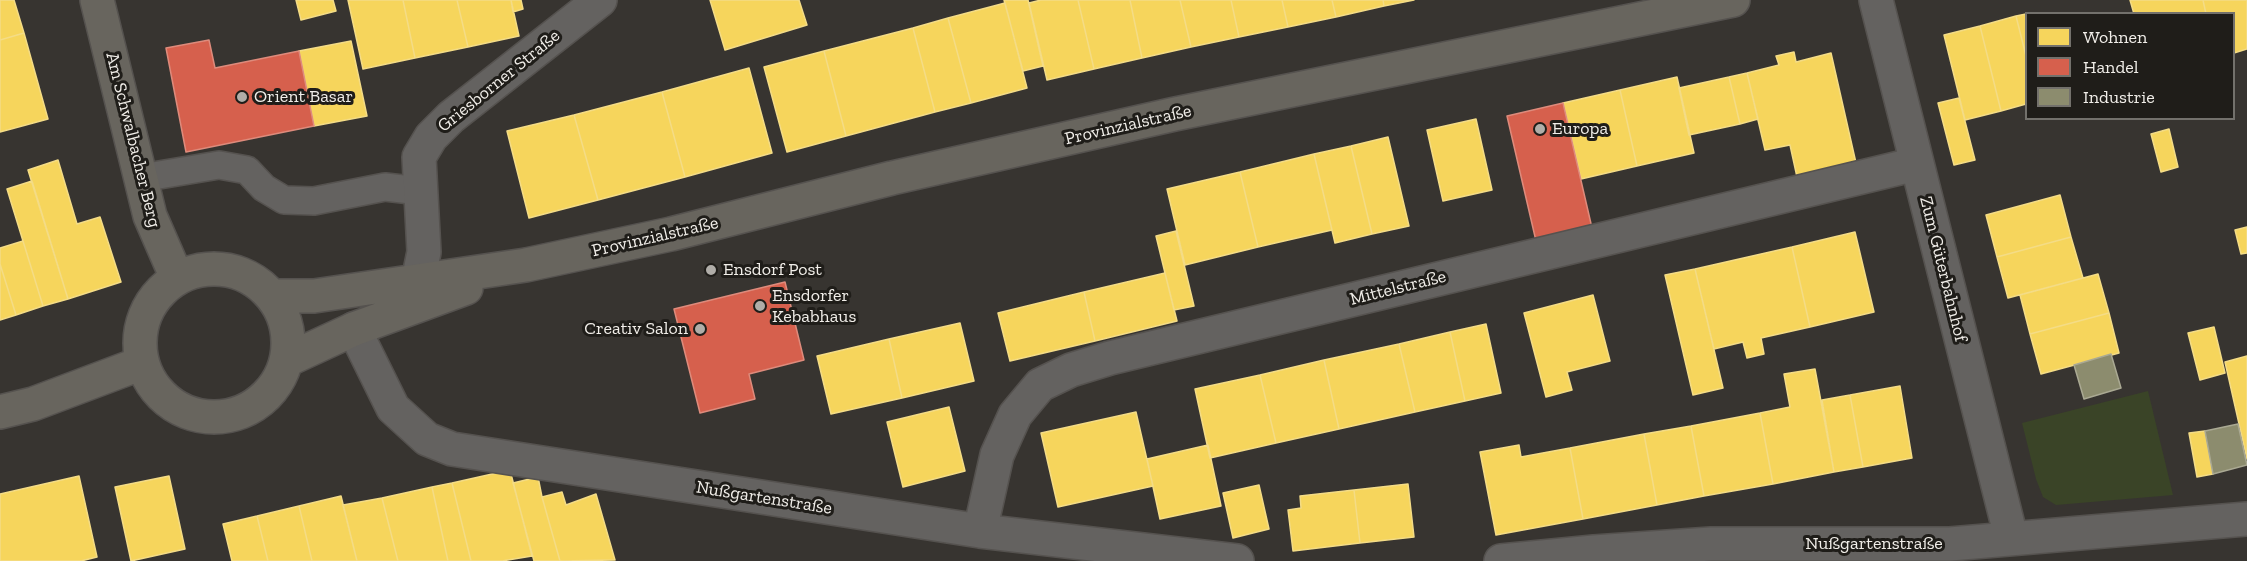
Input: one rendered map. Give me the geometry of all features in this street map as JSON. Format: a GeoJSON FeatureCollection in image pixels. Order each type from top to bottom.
{"type":"FeatureCollection","features":[{"type":"Feature","properties":{"kind":"main road","name":"Am Schwalbacher Berg"},"geometry":{"type":"LineString","coordinates":[[98,0],[150,216],[177,278]]}},
{"type":"Feature","properties":{"kind":"main road","name":"Provinzialstraße"},"geometry":{"type":"LineString","coordinates":[[272,296],[314,296],[526,265],[672,234],[892,178],[1175,114],[1733,0]]}},
{"type":"Feature","properties":{"kind":"main road","name":"Provinzialstraße"},"geometry":{"type":"LineString","coordinates":[[287,360],[354,329],[526,265]]}},
{"type":"Feature","properties":{"kind":"main road"},"geometry":{"type":"LineString","coordinates":[[218,268],[238,272],[257,281],[272,296],[284,315],[289,338],[287,360],[277,383],[261,401],[240,413],[215,418],[192,414],[169,403],[153,385],[142,363],[139,338],[145,315],[158,294],[177,278],[196,270],[218,268]]}},
{"type":"Feature","properties":{"kind":"main road"},"geometry":{"type":"LineString","coordinates":[[0,412],[33,404],[142,363]]}},
{"type":"Feature","properties":{"kind":"street","name":"Griesborner Straße"},"geometry":{"type":"LineString","coordinates":[[418,281],[424,252],[419,157],[430,137],[451,117],[600,0]]}},
{"type":"Feature","properties":{"kind":"street","name":"Zum Güterbahnhof"},"geometry":{"type":"LineString","coordinates":[[1876,0],[2011,537]]}},
{"type":"Feature","properties":{"kind":"street","name":"Mittelstraße"},"geometry":{"type":"LineString","coordinates":[[980,531],[997,455],[1016,415],[1040,385],[1071,370],[1121,355],[1916,164]]}},
{"type":"Feature","properties":{"kind":"street","name":"Nußgartenstraße"},"geometry":{"type":"LineString","coordinates":[[354,329],[393,408],[427,439],[452,449],[980,531],[1237,561]]}},
{"type":"Feature","properties":{"kind":"street","name":"Nußgartenstraße"},"geometry":{"type":"LineString","coordinates":[[1501,561],[1711,544],[1950,544],[2011,537],[2247,519]]}},
{"type":"Feature","properties":{"kind":"lane"},"geometry":{"type":"LineString","coordinates":[[141,178],[219,165],[247,170],[264,188],[284,200],[314,201],[420,182]]}},
{"type":"Feature","properties":{"kind":"green space"},"geometry":{"type":"Polygon","coordinates":[[[2148,391],[2173,495],[2056,505],[2043,497],[2036,479],[2022,423],[2148,391]]]}},
{"type":"Feature","properties":{"kind":"building: Wohnen"},"geometry":{"type":"Polygon","coordinates":[[[0,0],[14,0],[24,33],[0,40],[0,0]]]}},
{"type":"Feature","properties":{"kind":"building: Wohnen"},"geometry":{"type":"Polygon","coordinates":[[[296,0],[333,0],[336,11],[301,20],[296,0]]]}},
{"type":"Feature","properties":{"kind":"building: Wohnen"},"geometry":{"type":"Polygon","coordinates":[[[348,0],[403,0],[415,58],[363,69],[348,0]]]}},
{"type":"Feature","properties":{"kind":"building: Wohnen"},"geometry":{"type":"Polygon","coordinates":[[[403,0],[457,0],[468,47],[415,58],[403,0]]]}},
{"type":"Feature","properties":{"kind":"building: Wohnen"},"geometry":{"type":"Polygon","coordinates":[[[457,0],[511,0],[519,36],[468,47],[457,0]]]}},
{"type":"Feature","properties":{"kind":"building: Wohnen"},"geometry":{"type":"Polygon","coordinates":[[[511,0],[521,0],[523,9],[513,12],[511,0]]]}},
{"type":"Feature","properties":{"kind":"building: Wohnen"},"geometry":{"type":"Polygon","coordinates":[[[710,0],[799,0],[807,25],[725,50],[710,0]]]}},
{"type":"Feature","properties":{"kind":"building: Wohnen"},"geometry":{"type":"Polygon","coordinates":[[[1004,0],[1028,0],[1043,66],[1023,71],[1004,0]]]}},
{"type":"Feature","properties":{"kind":"building: Wohnen"},"geometry":{"type":"Polygon","coordinates":[[[1041,0],[1078,0],[1094,69],[1047,80],[1029,3],[1041,0]]]}},
{"type":"Feature","properties":{"kind":"building: Wohnen"},"geometry":{"type":"Polygon","coordinates":[[[1078,0],[1130,0],[1142,58],[1094,69],[1078,0]]]}},
{"type":"Feature","properties":{"kind":"building: Wohnen"},"geometry":{"type":"Polygon","coordinates":[[[1130,0],[1180,0],[1191,47],[1142,58],[1130,0]]]}},
{"type":"Feature","properties":{"kind":"building: Wohnen"},"geometry":{"type":"Polygon","coordinates":[[[1180,0],[1231,0],[1239,37],[1191,47],[1180,0]]]}},
{"type":"Feature","properties":{"kind":"building: Wohnen"},"geometry":{"type":"Polygon","coordinates":[[[1231,0],[1282,0],[1288,27],[1239,37],[1231,0]]]}},
{"type":"Feature","properties":{"kind":"building: Wohnen"},"geometry":{"type":"Polygon","coordinates":[[[1282,0],[1332,0],[1336,17],[1288,27],[1282,0]]]}},
{"type":"Feature","properties":{"kind":"building: Wohnen"},"geometry":{"type":"Polygon","coordinates":[[[1332,0],[1383,0],[1384,6],[1336,17],[1332,0]]]}},
{"type":"Feature","properties":{"kind":"building: Wohnen"},"geometry":{"type":"Polygon","coordinates":[[[1383,0],[1414,0],[1384,6],[1383,0]]]}},
{"type":"Feature","properties":{"kind":"building: Wohnen"},"geometry":{"type":"Polygon","coordinates":[[[2130,0],[2203,0],[2206,12],[2133,12],[2130,0]]]}},
{"type":"Feature","properties":{"kind":"building: Wohnen"},"geometry":{"type":"Polygon","coordinates":[[[2203,0],[2247,0],[2247,49],[2235,53],[2235,12],[2206,12],[2203,0]]]}},
{"type":"Feature","properties":{"kind":"building: Wohnen"},"geometry":{"type":"Polygon","coordinates":[[[1005,3],[1027,88],[971,103],[948,18],[1005,3]]]}},
{"type":"Feature","properties":{"kind":"building: Wohnen"},"geometry":{"type":"Polygon","coordinates":[[[2025,14],[2025,52],[2016,16],[2025,14]]]}},
{"type":"Feature","properties":{"kind":"building: Wohnen"},"geometry":{"type":"Polygon","coordinates":[[[2016,16],[2025,52],[2025,104],[2001,111],[1980,26],[2016,16]]]}},
{"type":"Feature","properties":{"kind":"building: Wohnen"},"geometry":{"type":"Polygon","coordinates":[[[948,18],[971,103],[935,112],[913,28],[948,18]]]}},
{"type":"Feature","properties":{"kind":"building: Wohnen"},"geometry":{"type":"Polygon","coordinates":[[[1980,26],[2001,111],[1965,120],[1944,35],[1980,26]]]}},
{"type":"Feature","properties":{"kind":"building: Wohnen"},"geometry":{"type":"Polygon","coordinates":[[[913,28],[935,112],[846,136],[824,51],[913,28]]]}},
{"type":"Feature","properties":{"kind":"building: Wohnen"},"geometry":{"type":"Polygon","coordinates":[[[24,33],[48,119],[0,132],[0,40],[24,33]]]}},
{"type":"Feature","properties":{"kind":"building: Wohnen"},"geometry":{"type":"Polygon","coordinates":[[[351,41],[367,116],[314,126],[299,51],[351,41]]]}},
{"type":"Feature","properties":{"kind":"building: Wohnen"},"geometry":{"type":"Polygon","coordinates":[[[824,51],[846,136],[787,152],[764,67],[824,51]]]}},
{"type":"Feature","properties":{"kind":"building: Wohnen"},"geometry":{"type":"Polygon","coordinates":[[[1794,52],[1796,62],[1831,53],[1856,163],[1797,177],[1790,145],[1765,150],[1747,73],[1779,65],[1776,56],[1794,52]]]}},
{"type":"Feature","properties":{"kind":"building: Wohnen"},"geometry":{"type":"Polygon","coordinates":[[[749,68],[772,153],[685,177],[662,92],[749,68]]]}},
{"type":"Feature","properties":{"kind":"building: Wohnen"},"geometry":{"type":"Polygon","coordinates":[[[1747,73],[1758,119],[1740,124],[1729,77],[1747,73]]]}},
{"type":"Feature","properties":{"kind":"building: Wohnen"},"geometry":{"type":"Polygon","coordinates":[[[1677,77],[1694,153],[1637,166],[1620,90],[1677,77]]]}},
{"type":"Feature","properties":{"kind":"building: Wohnen"},"geometry":{"type":"Polygon","coordinates":[[[1729,77],[1740,124],[1689,135],[1679,88],[1729,77]]]}},
{"type":"Feature","properties":{"kind":"building: Wohnen"},"geometry":{"type":"Polygon","coordinates":[[[1620,90],[1637,166],[1581,179],[1563,103],[1620,90]]]}},
{"type":"Feature","properties":{"kind":"building: Wohnen"},"geometry":{"type":"Polygon","coordinates":[[[662,92],[685,177],[598,200],[574,115],[662,92]]]}},
{"type":"Feature","properties":{"kind":"building: Wohnen"},"geometry":{"type":"Polygon","coordinates":[[[1959,98],[1975,160],[1954,165],[1938,103],[1959,98]]]}},
{"type":"Feature","properties":{"kind":"building: Wohnen"},"geometry":{"type":"Polygon","coordinates":[[[574,115],[598,200],[529,218],[507,131],[574,115]]]}},
{"type":"Feature","properties":{"kind":"building: Wohnen"},"geometry":{"type":"Polygon","coordinates":[[[1476,119],[1492,190],[1443,201],[1427,130],[1476,119]]]}},
{"type":"Feature","properties":{"kind":"building: Wohnen"},"geometry":{"type":"Polygon","coordinates":[[[2169,129],[2178,167],[2161,172],[2151,134],[2169,129]]]}},
{"type":"Feature","properties":{"kind":"building: Wohnen"},"geometry":{"type":"Polygon","coordinates":[[[1388,137],[1409,226],[1372,234],[1351,146],[1388,137]]]}},
{"type":"Feature","properties":{"kind":"building: Wohnen"},"geometry":{"type":"Polygon","coordinates":[[[1351,146],[1372,234],[1335,243],[1314,154],[1351,146]]]}},
{"type":"Feature","properties":{"kind":"building: Wohnen"},"geometry":{"type":"Polygon","coordinates":[[[1314,154],[1332,230],[1258,247],[1240,172],[1314,154]]]}},
{"type":"Feature","properties":{"kind":"building: Wohnen"},"geometry":{"type":"Polygon","coordinates":[[[58,160],[77,224],[100,217],[121,282],[68,299],[28,170],[58,160]]]}},
{"type":"Feature","properties":{"kind":"building: Wohnen"},"geometry":{"type":"Polygon","coordinates":[[[1240,172],[1258,247],[1185,265],[1167,189],[1240,172]]]}},
{"type":"Feature","properties":{"kind":"building: Wohnen"},"geometry":{"type":"Polygon","coordinates":[[[32,181],[68,299],[43,306],[7,189],[32,181]]]}},
{"type":"Feature","properties":{"kind":"building: Wohnen"},"geometry":{"type":"Polygon","coordinates":[[[2060,195],[2071,237],[1997,257],[1986,215],[2060,195]]]}},
{"type":"Feature","properties":{"kind":"building: Wohnen"},"geometry":{"type":"Polygon","coordinates":[[[2247,227],[2247,253],[2241,254],[2235,230],[2247,227]]]}},
{"type":"Feature","properties":{"kind":"building: Wohnen"},"geometry":{"type":"Polygon","coordinates":[[[1176,231],[1194,306],[1174,310],[1156,236],[1176,231]]]}},
{"type":"Feature","properties":{"kind":"building: Wohnen"},"geometry":{"type":"Polygon","coordinates":[[[1855,232],[1874,312],[1810,327],[1792,247],[1855,232]]]}},
{"type":"Feature","properties":{"kind":"building: Wohnen"},"geometry":{"type":"Polygon","coordinates":[[[2071,237],[2083,278],[2008,298],[1997,257],[2071,237]]]}},
{"type":"Feature","properties":{"kind":"building: Wohnen"},"geometry":{"type":"Polygon","coordinates":[[[23,241],[43,306],[16,315],[0,264],[0,248],[23,241]]]}},
{"type":"Feature","properties":{"kind":"building: Wohnen"},"geometry":{"type":"Polygon","coordinates":[[[1792,247],[1810,327],[1761,338],[1764,354],[1747,358],[1743,342],[1714,349],[1695,269],[1792,247]]]}},
{"type":"Feature","properties":{"kind":"building: Wohnen"},"geometry":{"type":"Polygon","coordinates":[[[0,264],[16,315],[0,320],[0,264]]]}},
{"type":"Feature","properties":{"kind":"building: Wohnen"},"geometry":{"type":"Polygon","coordinates":[[[1695,269],[1723,388],[1693,395],[1665,275],[1695,269]]]}},
{"type":"Feature","properties":{"kind":"building: Wohnen"},"geometry":{"type":"Polygon","coordinates":[[[1165,273],[1177,321],[1095,341],[1084,292],[1165,273]]]}},
{"type":"Feature","properties":{"kind":"building: Wohnen"},"geometry":{"type":"Polygon","coordinates":[[[2098,274],[2109,313],[2030,334],[2020,295],[2098,274]]]}},
{"type":"Feature","properties":{"kind":"building: Wohnen"},"geometry":{"type":"Polygon","coordinates":[[[1084,292],[1095,341],[1010,361],[998,313],[1084,292]]]}},
{"type":"Feature","properties":{"kind":"building: Wohnen"},"geometry":{"type":"Polygon","coordinates":[[[1593,295],[1610,361],[1567,372],[1572,390],[1546,397],[1524,313],[1593,295]]]}},
{"type":"Feature","properties":{"kind":"building: Wohnen"},"geometry":{"type":"Polygon","coordinates":[[[2109,313],[2119,353],[2041,374],[2030,334],[2109,313]]]}},
{"type":"Feature","properties":{"kind":"building: Wohnen"},"geometry":{"type":"Polygon","coordinates":[[[960,323],[974,381],[902,398],[889,339],[960,323]]]}},
{"type":"Feature","properties":{"kind":"building: Wohnen"},"geometry":{"type":"Polygon","coordinates":[[[1486,324],[1501,393],[1465,401],[1450,332],[1486,324]]]}},
{"type":"Feature","properties":{"kind":"building: Wohnen"},"geometry":{"type":"Polygon","coordinates":[[[2214,327],[2225,373],[2200,380],[2188,333],[2214,327]]]}},
{"type":"Feature","properties":{"kind":"building: Wohnen"},"geometry":{"type":"Polygon","coordinates":[[[1450,332],[1465,401],[1415,412],[1399,344],[1450,332]]]}},
{"type":"Feature","properties":{"kind":"building: Wohnen"},"geometry":{"type":"Polygon","coordinates":[[[889,339],[902,398],[831,414],[817,356],[889,339]]]}},
{"type":"Feature","properties":{"kind":"building: Wohnen"},"geometry":{"type":"Polygon","coordinates":[[[1399,344],[1415,412],[1339,429],[1324,360],[1399,344]]]}},
{"type":"Feature","properties":{"kind":"building: Wohnen"},"geometry":{"type":"Polygon","coordinates":[[[2247,356],[2247,459],[2225,362],[2247,356]]]}},
{"type":"Feature","properties":{"kind":"building: Wohnen"},"geometry":{"type":"Polygon","coordinates":[[[1324,360],[1339,429],[1276,443],[1260,375],[1324,360]]]}},
{"type":"Feature","properties":{"kind":"building: Wohnen"},"geometry":{"type":"Polygon","coordinates":[[[1815,369],[1834,472],[1773,484],[1760,413],[1790,407],[1784,374],[1815,369]]]}},
{"type":"Feature","properties":{"kind":"building: Wohnen"},"geometry":{"type":"Polygon","coordinates":[[[1260,375],[1276,443],[1210,458],[1195,389],[1260,375]]]}},
{"type":"Feature","properties":{"kind":"building: Wohnen"},"geometry":{"type":"Polygon","coordinates":[[[1900,386],[1912,458],[1863,467],[1850,395],[1900,386]]]}},
{"type":"Feature","properties":{"kind":"building: Wohnen"},"geometry":{"type":"Polygon","coordinates":[[[1850,395],[1863,467],[1834,472],[1822,400],[1850,395]]]}},
{"type":"Feature","properties":{"kind":"building: Wohnen"},"geometry":{"type":"Polygon","coordinates":[[[949,407],[965,471],[903,487],[887,422],[949,407]]]}},
{"type":"Feature","properties":{"kind":"building: Wohnen"},"geometry":{"type":"Polygon","coordinates":[[[1136,412],[1153,486],[1058,507],[1041,433],[1136,412]]]}},
{"type":"Feature","properties":{"kind":"building: Wohnen"},"geometry":{"type":"Polygon","coordinates":[[[1760,413],[1773,484],[1704,496],[1691,426],[1760,413]]]}},
{"type":"Feature","properties":{"kind":"building: Wohnen"},"geometry":{"type":"Polygon","coordinates":[[[1691,426],[1704,496],[1657,505],[1644,434],[1691,426]]]}},
{"type":"Feature","properties":{"kind":"building: Wohnen"},"geometry":{"type":"Polygon","coordinates":[[[2205,431],[2213,474],[2197,477],[2189,433],[2205,431]]]}},
{"type":"Feature","properties":{"kind":"building: Wohnen"},"geometry":{"type":"Polygon","coordinates":[[[1644,434],[1657,505],[1583,519],[1570,448],[1644,434]]]}},
{"type":"Feature","properties":{"kind":"building: Wohnen"},"geometry":{"type":"Polygon","coordinates":[[[1208,445],[1221,506],[1160,519],[1147,459],[1208,445]]]}},
{"type":"Feature","properties":{"kind":"building: Wohnen"},"geometry":{"type":"Polygon","coordinates":[[[1519,445],[1521,457],[1570,448],[1583,519],[1496,535],[1480,452],[1519,445]]]}},
{"type":"Feature","properties":{"kind":"building: Wohnen"},"geometry":{"type":"Polygon","coordinates":[[[510,470],[532,556],[502,561],[471,561],[452,483],[510,470]]]}},
{"type":"Feature","properties":{"kind":"building: Wohnen"},"geometry":{"type":"Polygon","coordinates":[[[79,476],[97,557],[81,561],[0,561],[0,494],[79,476]]]}},
{"type":"Feature","properties":{"kind":"building: Wohnen"},"geometry":{"type":"Polygon","coordinates":[[[169,476],[185,549],[131,561],[115,487],[169,476]]]}},
{"type":"Feature","properties":{"kind":"building: Wohnen"},"geometry":{"type":"Polygon","coordinates":[[[538,477],[560,561],[534,561],[513,483],[538,477]]]}},
{"type":"Feature","properties":{"kind":"building: Wohnen"},"geometry":{"type":"Polygon","coordinates":[[[452,483],[471,561],[448,561],[432,487],[452,483]]]}},
{"type":"Feature","properties":{"kind":"building: Wohnen"},"geometry":{"type":"Polygon","coordinates":[[[1408,484],[1414,537],[1360,543],[1354,490],[1408,484]]]}},
{"type":"Feature","properties":{"kind":"building: Wohnen"},"geometry":{"type":"Polygon","coordinates":[[[1259,485],[1269,529],[1233,538],[1223,493],[1259,485]]]}},
{"type":"Feature","properties":{"kind":"building: Wohnen"},"geometry":{"type":"Polygon","coordinates":[[[432,487],[448,561],[398,561],[382,498],[432,487]]]}},
{"type":"Feature","properties":{"kind":"building: Wohnen"},"geometry":{"type":"Polygon","coordinates":[[[1354,490],[1360,543],[1293,551],[1288,510],[1301,508],[1300,496],[1354,490]]]}},
{"type":"Feature","properties":{"kind":"building: Wohnen"},"geometry":{"type":"Polygon","coordinates":[[[562,492],[566,505],[596,494],[615,560],[560,561],[542,497],[562,492]]]}},
{"type":"Feature","properties":{"kind":"building: Wohnen"},"geometry":{"type":"Polygon","coordinates":[[[341,496],[357,561],[312,561],[299,506],[341,496]]]}},
{"type":"Feature","properties":{"kind":"building: Wohnen"},"geometry":{"type":"Polygon","coordinates":[[[382,498],[398,561],[357,561],[343,505],[382,498]]]}},
{"type":"Feature","properties":{"kind":"building: Wohnen"},"geometry":{"type":"Polygon","coordinates":[[[299,506],[312,561],[268,561],[257,516],[299,506]]]}},
{"type":"Feature","properties":{"kind":"building: Wohnen"},"geometry":{"type":"Polygon","coordinates":[[[257,516],[268,561],[232,561],[223,524],[257,516]]]}},
{"type":"Feature","properties":{"kind":"building: Handel","name":"Orient Basar"},"geometry":{"type":"Polygon","coordinates":[[[209,40],[215,68],[299,51],[314,126],[186,152],[166,48],[209,40]]]}},
{"type":"Feature","properties":{"kind":"building: Handel"},"geometry":{"type":"Polygon","coordinates":[[[1563,103],[1592,228],[1536,241],[1507,116],[1563,103]]]}},
{"type":"Feature","properties":{"kind":"building: Handel"},"geometry":{"type":"Polygon","coordinates":[[[785,282],[804,360],[749,374],[755,399],[700,413],[674,309],[785,282]]]}},
{"type":"Feature","properties":{"kind":"building: Industrie"},"geometry":{"type":"Polygon","coordinates":[[[2111,354],[2121,388],[2084,399],[2074,365],[2111,354]]]}},
{"type":"Feature","properties":{"kind":"building: Industrie"},"geometry":{"type":"Polygon","coordinates":[[[2238,424],[2247,465],[2213,474],[2205,431],[2238,424]]]}},
{"type":"Feature","properties":{"kind":"place","name":"Orient Basar"},"geometry":{"type":"Point","coordinates":[242,97]}},
{"type":"Feature","properties":{"kind":"place","name":"Europa"},"geometry":{"type":"Point","coordinates":[1540,129]}},
{"type":"Feature","properties":{"kind":"place","name":"Ensdorf Post"},"geometry":{"type":"Point","coordinates":[711,270]}},
{"type":"Feature","properties":{"kind":"place","name":"Ensdorfer Kebabhaus"},"geometry":{"type":"Point","coordinates":[760,306]}},
{"type":"Feature","properties":{"kind":"place","name":"Creativ Salon"},"geometry":{"type":"Point","coordinates":[700,329]}}]}
